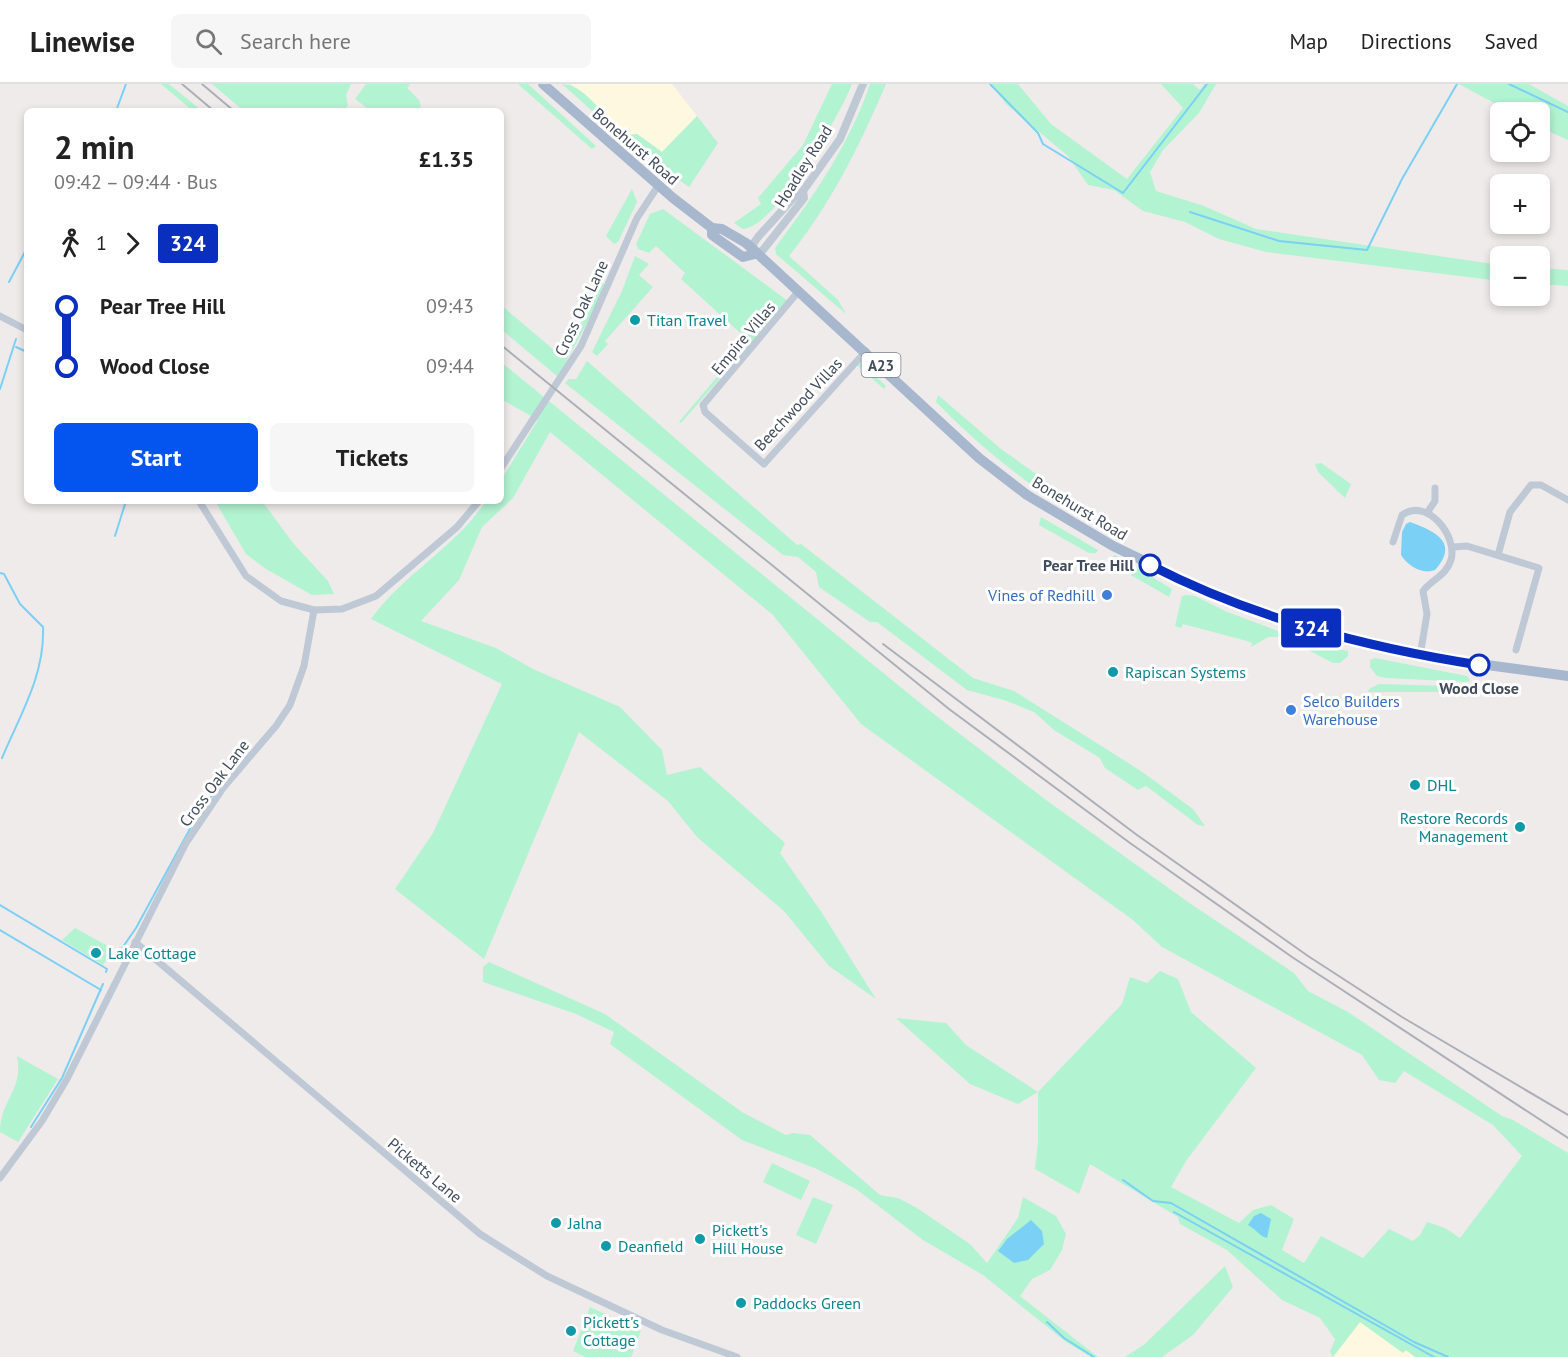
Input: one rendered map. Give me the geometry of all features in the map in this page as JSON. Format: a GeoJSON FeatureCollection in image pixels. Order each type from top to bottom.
{"type":"FeatureCollection","features":[{"type":"Feature","properties":{"kind":"main road","name":"Bonehurst Road"},"geometry":{"type":"LineString","coordinates":[[543,84],[658,186],[712,228],[722,229],[740,239],[866,351],[979,458],[1027,495],[1093,536],[1180,581],[1232,603],[1360,643],[1420,656],[1568,676]]}},
{"type":"Feature","properties":{"kind":"street","name":"Hoadley Road"},"geometry":{"type":"LineString","coordinates":[[755,254],[763,250],[804,198],[803,191],[840,138],[862,84]]}},
{"type":"Feature","properties":{"kind":"street","name":"Cross Oak Lane"},"geometry":{"type":"LineString","coordinates":[[504,463],[581,346],[637,218],[658,186]]}},
{"type":"Feature","properties":{"kind":"street","name":"Empire Villas"},"geometry":{"type":"LineString","coordinates":[[708,400],[798,292]]}},
{"type":"Feature","properties":{"kind":"street"},"geometry":{"type":"LineString","coordinates":[[0,316],[24,328]]}},
{"type":"Feature","properties":{"kind":"street","name":"Beechwood Villas"},"geometry":{"type":"LineString","coordinates":[[708,400],[703,405],[705,412],[764,464],[866,351]]}},
{"type":"Feature","properties":{"kind":"street"},"geometry":{"type":"LineString","coordinates":[[1498,555],[1510,512],[1531,485],[1541,485],[1568,500]]}},
{"type":"Feature","properties":{"kind":"street"},"geometry":{"type":"LineString","coordinates":[[1427,513],[1435,501],[1435,488]]}},
{"type":"Feature","properties":{"kind":"street"},"geometry":{"type":"LineString","coordinates":[[201,504],[246,576],[263,591],[281,601],[314,610],[342,609],[376,596],[457,527],[476,504]]}},
{"type":"Feature","properties":{"kind":"street"},"geometry":{"type":"LineString","coordinates":[[1393,542],[1402,515],[1411,512],[1427,513],[1443,527],[1453,547],[1452,558],[1443,576],[1423,591],[1427,614],[1420,656]]}},
{"type":"Feature","properties":{"kind":"street"},"geometry":{"type":"LineString","coordinates":[[1453,547],[1467,546],[1539,568],[1516,650]]}},
{"type":"Feature","properties":{"kind":"street","name":"Cross Oak Lane"},"geometry":{"type":"LineString","coordinates":[[0,1178],[42,1121],[67,1079],[186,843],[204,815],[290,705],[304,666],[314,610]]}},
{"type":"Feature","properties":{"kind":"street","name":"Picketts Lane"},"geometry":{"type":"LineString","coordinates":[[135,942],[480,1234],[547,1276],[662,1329],[737,1357]]}},
{"type":"Feature","properties":{"kind":"shaded area"},"geometry":{"type":"Polygon","coordinates":[[[571,84],[672,84],[697,116],[662,152],[637,134],[628,135],[571,84]]]}},
{"type":"Feature","properties":{"kind":"shaded area"},"geometry":{"type":"Polygon","coordinates":[[[1360,1322],[1403,1353],[1406,1350],[1415,1357],[1333,1357],[1360,1322]]]}},
{"type":"Feature","properties":{"kind":"green space"},"geometry":{"type":"Polygon","coordinates":[[[161,84],[169,84],[198,108],[189,108],[161,84]]]}},
{"type":"Feature","properties":{"kind":"green space"},"geometry":{"type":"Polygon","coordinates":[[[212,84],[351,84],[346,95],[348,105],[346,108],[240,108],[212,84]]]}},
{"type":"Feature","properties":{"kind":"green space"},"geometry":{"type":"Polygon","coordinates":[[[366,84],[410,84],[407,88],[419,100],[421,106],[420,108],[367,108],[355,99],[366,84]]]}},
{"type":"Feature","properties":{"kind":"green space"},"geometry":{"type":"Polygon","coordinates":[[[518,84],[528,84],[596,146],[592,149],[518,84]]]}},
{"type":"Feature","properties":{"kind":"green space"},"geometry":{"type":"Polygon","coordinates":[[[562,84],[579,90],[603,112],[599,117],[562,84]]]}},
{"type":"Feature","properties":{"kind":"green space"},"geometry":{"type":"Polygon","coordinates":[[[832,84],[852,84],[821,143],[806,167],[773,209],[757,223],[743,229],[734,223],[761,204],[758,198],[803,145],[832,84]]]}},
{"type":"Feature","properties":{"kind":"green space"},"geometry":{"type":"Polygon","coordinates":[[[870,84],[886,84],[866,129],[831,195],[789,256],[838,300],[846,314],[776,254],[775,248],[829,170],[852,128],[870,84]]]}},
{"type":"Feature","properties":{"kind":"green space"},"geometry":{"type":"Polygon","coordinates":[[[991,84],[1018,84],[1051,124],[1127,179],[1183,108],[1161,84],[1193,84],[1200,90],[1204,84],[1216,84],[1199,113],[1163,150],[1150,172],[1156,191],[1204,206],[1256,229],[1490,264],[1490,280],[1266,252],[1219,239],[1185,222],[1143,211],[1114,190],[1088,185],[1068,156],[1006,104],[991,84]]]}},
{"type":"Feature","properties":{"kind":"green space"},"geometry":{"type":"Polygon","coordinates":[[[1459,84],[1529,84],[1568,106],[1568,140],[1550,132],[1550,102],[1492,102],[1459,84]]]}},
{"type":"Feature","properties":{"kind":"green space"},"geometry":{"type":"Polygon","coordinates":[[[697,116],[718,143],[689,187],[678,179],[676,181],[609,126],[611,121],[627,135],[637,134],[662,152],[697,116]]]}},
{"type":"Feature","properties":{"kind":"green space"},"geometry":{"type":"Polygon","coordinates":[[[632,189],[637,202],[618,242],[614,244],[606,236],[632,189]]]}},
{"type":"Feature","properties":{"kind":"green space"},"geometry":{"type":"Polygon","coordinates":[[[663,209],[788,301],[681,423],[679,422],[748,340],[681,279],[685,273],[656,246],[649,253],[638,249],[636,244],[650,214],[663,209]]]}},
{"type":"Feature","properties":{"kind":"green space"},"geometry":{"type":"Polygon","coordinates":[[[635,256],[649,264],[639,275],[653,287],[605,341],[608,344],[597,356],[592,352],[622,291],[635,256]]]}},
{"type":"Feature","properties":{"kind":"green space"},"geometry":{"type":"Polygon","coordinates":[[[1550,269],[1568,270],[1568,286],[1550,285],[1550,269]]]}},
{"type":"Feature","properties":{"kind":"green space"},"geometry":{"type":"Polygon","coordinates":[[[599,277],[604,284],[601,297],[558,377],[504,332],[504,308],[561,356],[583,320],[599,277]]]}},
{"type":"Feature","properties":{"kind":"green space"},"geometry":{"type":"Polygon","coordinates":[[[587,361],[797,545],[801,544],[973,678],[1014,691],[1141,771],[1193,809],[1205,826],[1198,825],[1146,786],[1138,790],[1105,768],[1100,758],[1054,730],[1034,712],[1007,701],[967,690],[877,622],[870,622],[819,587],[816,572],[798,557],[783,555],[565,383],[569,379],[576,379],[587,361]]]}},
{"type":"Feature","properties":{"kind":"green space"},"geometry":{"type":"Polygon","coordinates":[[[861,362],[886,386],[884,389],[857,365],[861,362]]]}},
{"type":"Feature","properties":{"kind":"green space"},"geometry":{"type":"Polygon","coordinates":[[[504,364],[930,711],[1046,800],[1188,902],[1294,973],[1308,991],[1348,1012],[1502,1116],[1513,1120],[1568,1153],[1568,1357],[1415,1357],[1406,1350],[1403,1353],[1360,1322],[1333,1357],[1330,1352],[1335,1339],[1320,1318],[1282,1300],[1227,1250],[1180,1224],[1178,1217],[1090,1164],[1079,1194],[1035,1169],[1038,1142],[1038,1092],[1122,1004],[1130,977],[1147,983],[1160,971],[1178,979],[1191,1012],[1256,1068],[1186,1161],[1171,1187],[1239,1223],[1253,1210],[1271,1205],[1294,1219],[1282,1250],[1304,1263],[1321,1236],[1363,1258],[1389,1229],[1413,1241],[1420,1235],[1427,1222],[1445,1228],[1460,1238],[1522,1156],[1493,1125],[1404,1071],[1395,1083],[1379,1080],[1362,1055],[1162,947],[1133,920],[861,724],[773,615],[550,432],[513,498],[482,527],[459,580],[421,621],[496,648],[533,669],[620,707],[662,750],[667,775],[700,767],[785,843],[780,853],[822,913],[876,999],[829,966],[784,911],[697,837],[668,801],[579,732],[484,959],[395,889],[433,833],[502,684],[371,619],[398,588],[459,533],[484,504],[504,504],[504,475],[538,420],[504,401],[504,364]]]}},
{"type":"Feature","properties":{"kind":"green space"},"geometry":{"type":"Polygon","coordinates":[[[938,395],[1001,449],[1094,515],[1089,522],[1028,482],[990,452],[936,402],[938,395]]]}},
{"type":"Feature","properties":{"kind":"green space"},"geometry":{"type":"Polygon","coordinates":[[[1321,463],[1351,484],[1345,498],[1318,472],[1315,464],[1321,463]]]}},
{"type":"Feature","properties":{"kind":"green space"},"geometry":{"type":"Polygon","coordinates":[[[217,504],[264,504],[293,543],[328,581],[334,594],[312,595],[266,569],[246,554],[217,504]]]}},
{"type":"Feature","properties":{"kind":"green space"},"geometry":{"type":"Polygon","coordinates":[[[1041,517],[1098,550],[1096,553],[1089,553],[1039,525],[1041,517]]]}},
{"type":"Feature","properties":{"kind":"green space"},"geometry":{"type":"Polygon","coordinates":[[[1115,555],[1172,589],[1169,597],[1131,575],[1131,570],[1111,558],[1115,555]]]}},
{"type":"Feature","properties":{"kind":"green space"},"geometry":{"type":"Polygon","coordinates":[[[1182,596],[1195,596],[1225,611],[1312,644],[1348,651],[1348,656],[1340,663],[1333,663],[1283,637],[1268,637],[1251,647],[1252,643],[1247,641],[1183,624],[1181,628],[1175,626],[1182,596]]]}},
{"type":"Feature","properties":{"kind":"green space"},"geometry":{"type":"Polygon","coordinates":[[[1375,658],[1467,676],[1470,680],[1467,682],[1377,676],[1370,667],[1370,660],[1375,658]]]}},
{"type":"Feature","properties":{"kind":"green space"},"geometry":{"type":"Polygon","coordinates":[[[1379,684],[1450,686],[1475,692],[1368,692],[1369,689],[1379,684]]]}},
{"type":"Feature","properties":{"kind":"green space"},"geometry":{"type":"Polygon","coordinates":[[[75,928],[113,949],[103,965],[62,940],[75,928]],[[91,945],[87,953],[101,960],[105,952],[91,945]]]}},
{"type":"Feature","properties":{"kind":"green space"},"geometry":{"type":"Polygon","coordinates":[[[489,962],[605,1014],[742,1112],[786,1135],[793,1133],[810,1135],[880,1195],[898,1198],[917,1208],[970,1244],[987,1263],[1018,1218],[1023,1197],[1056,1216],[1066,1234],[1062,1250],[1050,1270],[1032,1279],[1020,1296],[1098,1357],[1091,1357],[1066,1342],[983,1275],[923,1240],[856,1189],[817,1169],[742,1140],[610,1044],[614,1032],[576,1014],[483,982],[483,967],[489,962]]]}},
{"type":"Feature","properties":{"kind":"green space"},"geometry":{"type":"Polygon","coordinates":[[[896,1018],[946,1023],[966,1045],[1038,1092],[1018,1104],[970,1084],[896,1018]]]}},
{"type":"Feature","properties":{"kind":"green space"},"geometry":{"type":"Polygon","coordinates":[[[17,1056],[58,1079],[18,1142],[0,1132],[4,1111],[15,1087],[17,1056]]]}},
{"type":"Feature","properties":{"kind":"green space"},"geometry":{"type":"Polygon","coordinates":[[[772,1163],[810,1181],[801,1200],[763,1182],[772,1163]]]}},
{"type":"Feature","properties":{"kind":"green space"},"geometry":{"type":"Polygon","coordinates":[[[813,1197],[833,1205],[816,1244],[796,1235],[813,1197]]]}},
{"type":"Feature","properties":{"kind":"green space"},"geometry":{"type":"Polygon","coordinates":[[[1225,1266],[1233,1287],[1193,1335],[1162,1357],[1125,1357],[1145,1344],[1225,1266]]]}},
{"type":"Feature","properties":{"kind":"green space"},"geometry":{"type":"Polygon","coordinates":[[[590,1307],[641,1331],[631,1357],[585,1357],[573,1351],[590,1307]]]}},
{"type":"Feature","properties":{"kind":"water"},"geometry":{"type":"Polygon","coordinates":[[[1410,522],[1428,529],[1441,539],[1445,552],[1435,570],[1420,570],[1407,563],[1401,555],[1402,532],[1406,524],[1410,522]]]}},
{"type":"Feature","properties":{"kind":"water"},"geometry":{"type":"Polygon","coordinates":[[[1261,1213],[1271,1219],[1267,1238],[1248,1225],[1254,1216],[1261,1213]]]}},
{"type":"Feature","properties":{"kind":"water"},"geometry":{"type":"Polygon","coordinates":[[[1031,1220],[1042,1231],[1044,1244],[1028,1260],[1014,1263],[998,1251],[1007,1239],[1031,1220]]]}},
{"type":"Feature","properties":{"kind":"waterway"},"geometry":{"type":"LineString","coordinates":[[117,108],[126,84]]}},
{"type":"Feature","properties":{"kind":"waterway"},"geometry":{"type":"LineString","coordinates":[[990,84],[1038,133],[1043,144],[1123,193],[1207,84]]}},
{"type":"Feature","properties":{"kind":"waterway"},"geometry":{"type":"LineString","coordinates":[[1190,212],[1279,241],[1367,250],[1402,179],[1457,84]]}},
{"type":"Feature","properties":{"kind":"waterway"},"geometry":{"type":"LineString","coordinates":[[1509,84],[1568,112]]}},
{"type":"Feature","properties":{"kind":"waterway"},"geometry":{"type":"LineString","coordinates":[[9,282],[24,254]]}},
{"type":"Feature","properties":{"kind":"waterway"},"geometry":{"type":"LineString","coordinates":[[0,389],[16,339]]}},
{"type":"Feature","properties":{"kind":"waterway"},"geometry":{"type":"LineString","coordinates":[[16,347],[24,351]]}},
{"type":"Feature","properties":{"kind":"waterway"},"geometry":{"type":"LineString","coordinates":[[115,536],[125,504]]}},
{"type":"Feature","properties":{"kind":"waterway"},"geometry":{"type":"LineString","coordinates":[[0,573],[4,574],[20,604],[43,627],[43,645],[36,678],[2,758]]}},
{"type":"Feature","properties":{"kind":"waterway"},"geometry":{"type":"LineString","coordinates":[[116,957],[136,928],[198,814],[228,774]]}},
{"type":"Feature","properties":{"kind":"waterway"},"geometry":{"type":"LineString","coordinates":[[0,905],[107,969],[106,972]]}},
{"type":"Feature","properties":{"kind":"waterway"},"geometry":{"type":"LineString","coordinates":[[0,930],[101,990]]}},
{"type":"Feature","properties":{"kind":"waterway"},"geometry":{"type":"LineString","coordinates":[[31,1127],[62,1078],[103,984]]}},
{"type":"Feature","properties":{"kind":"waterway"},"geometry":{"type":"LineString","coordinates":[[1123,1180],[1153,1201],[1171,1203],[1414,1342],[1448,1357]]}},
{"type":"Feature","properties":{"kind":"waterway"},"geometry":{"type":"LineString","coordinates":[[1174,1212],[1434,1357]]}},
{"type":"Feature","properties":{"kind":"waterway"},"geometry":{"type":"LineString","coordinates":[[1047,1322],[1064,1338],[1094,1357]]}},
{"type":"Feature","properties":{"kind":"railway"},"geometry":{"type":"LineString","coordinates":[[182,84],[210,108]]}},
{"type":"Feature","properties":{"kind":"railway"},"geometry":{"type":"LineString","coordinates":[[202,84],[230,108]]}},
{"type":"Feature","properties":{"kind":"railway"},"geometry":{"type":"LineString","coordinates":[[504,347],[949,709],[1130,843],[1292,957],[1568,1138]]}},
{"type":"Feature","properties":{"kind":"railway"},"geometry":{"type":"LineString","coordinates":[[883,644],[1137,835],[1308,956],[1402,1017],[1568,1115]]}},
{"type":"Feature","properties":{"kind":"bus line","name":"324"},"geometry":{"type":"LineString","coordinates":[[1150,565],[1232,603],[1330,634],[1420,656],[1479,665]]}},
{"type":"Feature","properties":{"kind":"place","name":"Titan Travel"},"geometry":{"type":"Point","coordinates":[635,320]}},
{"type":"Feature","properties":{"kind":"place","name":"Pear Tree Hill"},"geometry":{"type":"Point","coordinates":[1150,565]}},
{"type":"Feature","properties":{"kind":"place","name":"Vines of Redhill"},"geometry":{"type":"Point","coordinates":[1107,595]}},
{"type":"Feature","properties":{"kind":"place","name":"Wood Close"},"geometry":{"type":"Point","coordinates":[1479,665]}},
{"type":"Feature","properties":{"kind":"place","name":"Rapiscan Systems"},"geometry":{"type":"Point","coordinates":[1113,672]}},
{"type":"Feature","properties":{"kind":"place","name":"Selco Builders Warehouse"},"geometry":{"type":"Point","coordinates":[1291,710]}},
{"type":"Feature","properties":{"kind":"place","name":"DHL"},"geometry":{"type":"Point","coordinates":[1415,785]}},
{"type":"Feature","properties":{"kind":"place","name":"Restore Records Management"},"geometry":{"type":"Point","coordinates":[1520,827]}},
{"type":"Feature","properties":{"kind":"place","name":"Lake Cottage"},"geometry":{"type":"Point","coordinates":[96,953]}},
{"type":"Feature","properties":{"kind":"place","name":"Jalna"},"geometry":{"type":"Point","coordinates":[556,1223]}},
{"type":"Feature","properties":{"kind":"place","name":"Pickett's Hill House"},"geometry":{"type":"Point","coordinates":[700,1239]}},
{"type":"Feature","properties":{"kind":"place","name":"Deanfield"},"geometry":{"type":"Point","coordinates":[606,1246]}},
{"type":"Feature","properties":{"kind":"place","name":"Paddocks Green"},"geometry":{"type":"Point","coordinates":[741,1303]}},
{"type":"Feature","properties":{"kind":"place","name":"Pickett's Cottage"},"geometry":{"type":"Point","coordinates":[571,1331]}}]}
